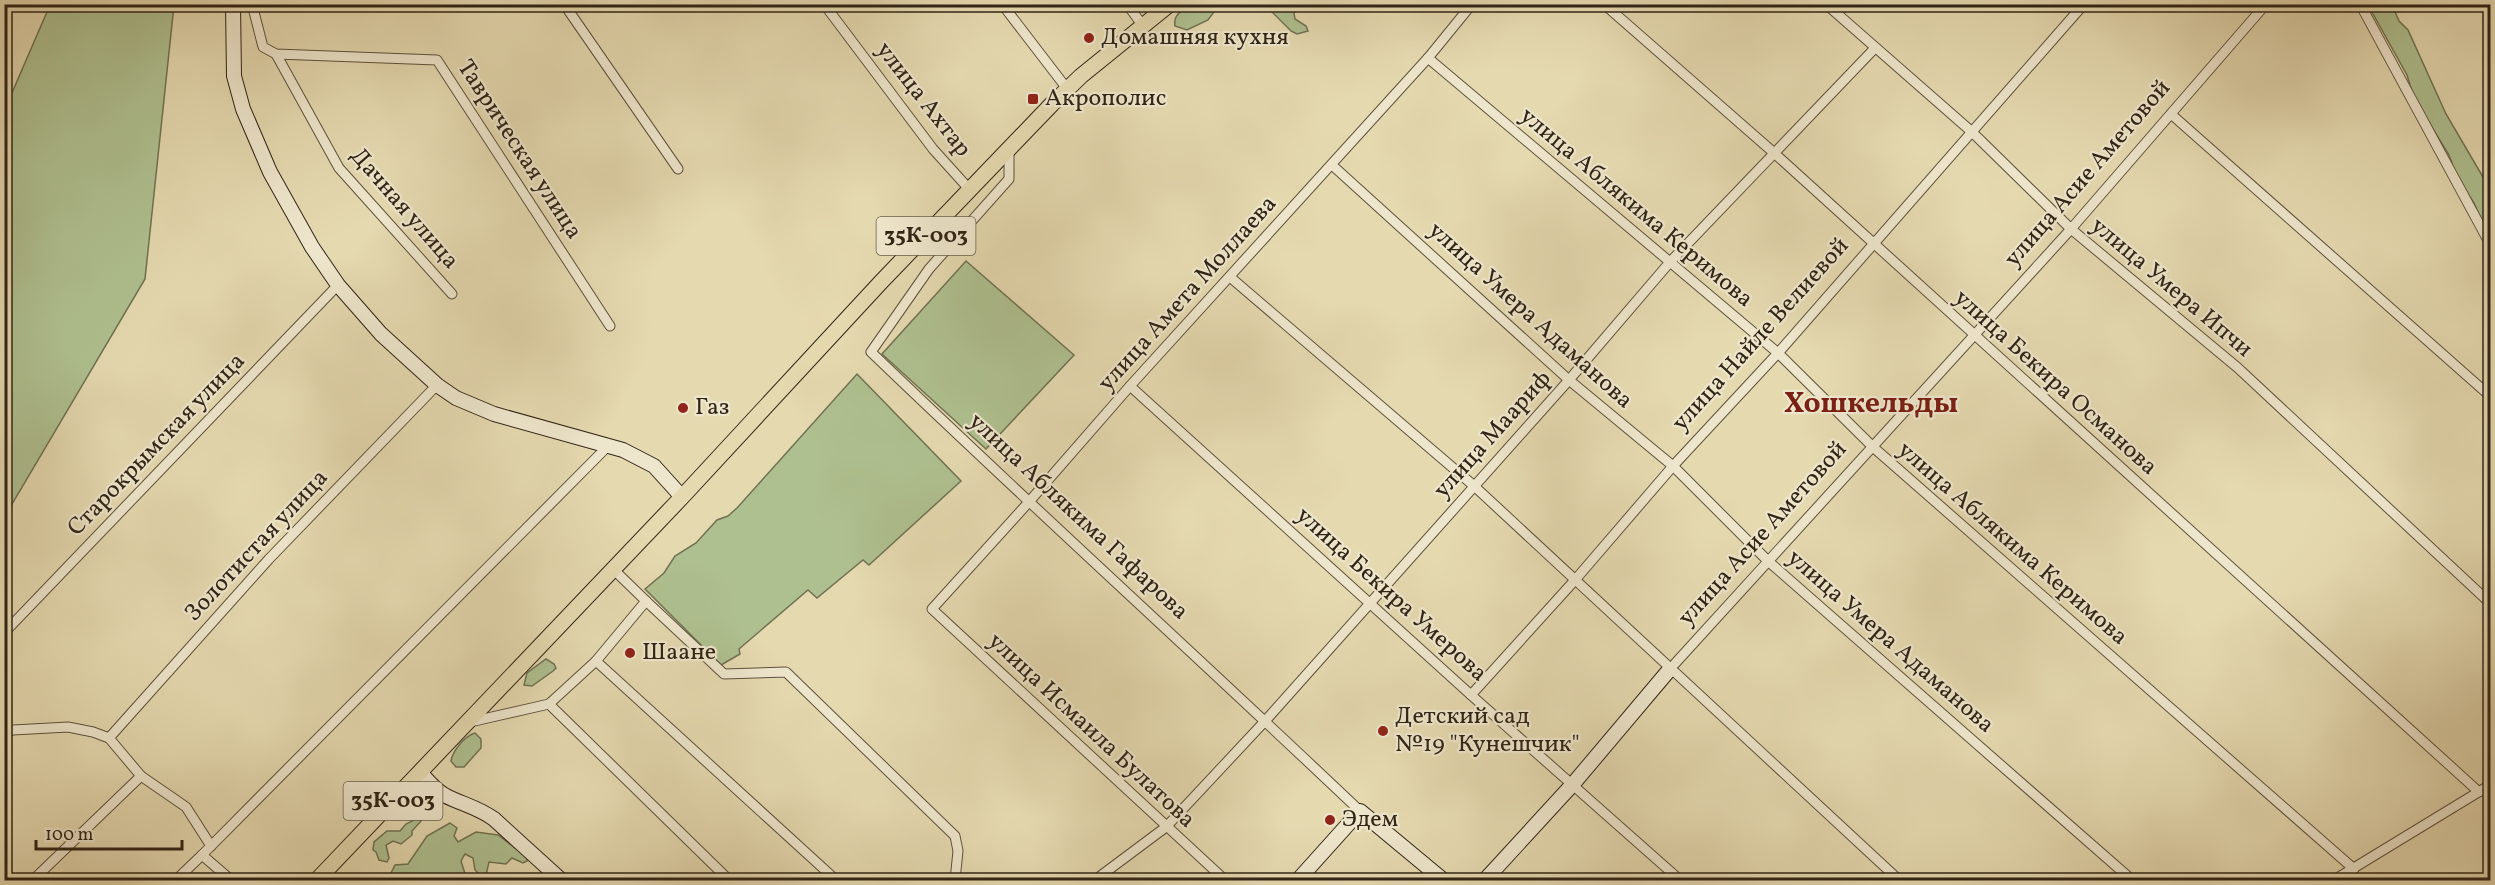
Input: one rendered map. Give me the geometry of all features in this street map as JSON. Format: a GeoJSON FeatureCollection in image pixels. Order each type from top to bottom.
{"type":"FeatureCollection","features":[{"type":"Feature","properties":{"kind":"main road"},"geometry":{"type":"LineString","coordinates":[[233,4],[234,76],[243,109],[270,172],[312,247],[338,285],[381,334],[437,385],[456,398],[494,414],[623,450],[654,466],[682,497]]}},
{"type":"Feature","properties":{"kind":"main road","name":"35К-003"},"geometry":{"type":"LineString","coordinates":[[317,880],[682,497],[881,282],[1081,76],[1170,4]]}},
{"type":"Feature","properties":{"kind":"main road","name":"улица Асие Аметовой"},"geometry":{"type":"LineString","coordinates":[[1485,880],[1573,784],[1670,669]]}},
{"type":"Feature","properties":{"kind":"main road"},"geometry":{"type":"LineString","coordinates":[[420,772],[446,796],[471,805],[494,819],[558,880]]}},
{"type":"Feature","properties":{"kind":"main road"},"geometry":{"type":"LineString","coordinates":[[1298,880],[1360,811]]}},
{"type":"Feature","properties":{"kind":"main road","name":"улица Аблякима Гафарова"},"geometry":{"type":"LineString","coordinates":[[1360,811],[1443,880]]}},
{"type":"Feature","properties":{"kind":"street"},"geometry":{"type":"LineString","coordinates":[[252,4],[263,47],[276,54]]}},
{"type":"Feature","properties":{"kind":"street"},"geometry":{"type":"LineString","coordinates":[[564,4],[678,169]]}},
{"type":"Feature","properties":{"kind":"street","name":"улица Ахтар"},"geometry":{"type":"LineString","coordinates":[[824,4],[933,149],[970,190]]}},
{"type":"Feature","properties":{"kind":"street"},"geometry":{"type":"LineString","coordinates":[[1002,4],[1068,90]]}},
{"type":"Feature","properties":{"kind":"street"},"geometry":{"type":"LineString","coordinates":[[1127,4],[1143,26]]}},
{"type":"Feature","properties":{"kind":"street","name":"улица Амета Моллаева"},"geometry":{"type":"LineString","coordinates":[[932,609],[1130,386],[1428,58],[1472,4]]}},
{"type":"Feature","properties":{"kind":"street","name":"улица Бекира Османова"},"geometry":{"type":"LineString","coordinates":[[1604,4],[1773,152],[2479,792]]}},
{"type":"Feature","properties":{"kind":"street","name":"улица Умера Ипчи"},"geometry":{"type":"LineString","coordinates":[[1826,4],[1972,132],[2071,229],[2238,368],[2490,603]]}},
{"type":"Feature","properties":{"kind":"street","name":"улица Найле Велиевой"},"geometry":{"type":"LineString","coordinates":[[1471,695],[1575,580],[1673,466],[1778,353],[1872,243],[2084,4]]}},
{"type":"Feature","properties":{"kind":"street","name":"улица Асие Аметовой"},"geometry":{"type":"LineString","coordinates":[[1670,669],[2071,229],[2266,4]]}},
{"type":"Feature","properties":{"kind":"street"},"geometry":{"type":"LineString","coordinates":[[2360,4],[2490,244]]}},
{"type":"Feature","properties":{"kind":"street","name":"улица Маариф"},"geometry":{"type":"LineString","coordinates":[[1095,880],[1166,826],[1266,720],[1372,603],[1473,485],[1569,380],[1670,262],[1875,48]]}},
{"type":"Feature","properties":{"kind":"street","name":"Дачная улица"},"geometry":{"type":"LineString","coordinates":[[276,54],[339,168],[452,294]]}},
{"type":"Feature","properties":{"kind":"street","name":"Таврическая улица"},"geometry":{"type":"LineString","coordinates":[[276,54],[437,60],[610,326]]}},
{"type":"Feature","properties":{"kind":"street","name":"улица Аблякима Керимова"},"geometry":{"type":"LineString","coordinates":[[1428,58],[1778,353],[1873,447],[2354,869]]}},
{"type":"Feature","properties":{"kind":"street"},"geometry":{"type":"LineString","coordinates":[[2170,114],[2490,396]]}},
{"type":"Feature","properties":{"kind":"street","name":"улица Аблякима Гафарова"},"geometry":{"type":"LineString","coordinates":[[1009,150],[1009,178],[929,269],[871,352],[1028,503],[1266,720],[1360,811]]}},
{"type":"Feature","properties":{"kind":"street","name":"улица Умера Адаманова"},"geometry":{"type":"LineString","coordinates":[[1332,165],[1569,380],[1673,466],[1768,561],[2132,880]]}},
{"type":"Feature","properties":{"kind":"street"},"geometry":{"type":"LineString","coordinates":[[1230,277],[1473,485],[1899,880]]}},
{"type":"Feature","properties":{"kind":"street","name":"Старокрымская улица"},"geometry":{"type":"LineString","coordinates":[[4,633],[338,285]]}},
{"type":"Feature","properties":{"kind":"street","name":"Золотистая улица"},"geometry":{"type":"LineString","coordinates":[[109,738],[269,559],[437,385]]}},
{"type":"Feature","properties":{"kind":"street","name":"улица Бекира Умерова"},"geometry":{"type":"LineString","coordinates":[[1130,386],[1471,695],[1680,880]]}},
{"type":"Feature","properties":{"kind":"street"},"geometry":{"type":"LineString","coordinates":[[176,880],[608,446]]}},
{"type":"Feature","properties":{"kind":"street"},"geometry":{"type":"LineString","coordinates":[[612,568],[724,675],[786,672],[955,836],[958,851],[955,880]]}},
{"type":"Feature","properties":{"kind":"street"},"geometry":{"type":"LineString","coordinates":[[468,722],[549,704],[596,661],[646,601]]}},
{"type":"Feature","properties":{"kind":"street","name":"улица Исмаила Булатова"},"geometry":{"type":"LineString","coordinates":[[932,609],[1225,880]]}},
{"type":"Feature","properties":{"kind":"street"},"geometry":{"type":"LineString","coordinates":[[596,661],[836,880]]}},
{"type":"Feature","properties":{"kind":"street"},"geometry":{"type":"LineString","coordinates":[[549,704],[729,880]]}},
{"type":"Feature","properties":{"kind":"street"},"geometry":{"type":"LineString","coordinates":[[4,733],[13,730],[68,727],[109,738],[141,776],[186,807],[211,846]]}},
{"type":"Feature","properties":{"kind":"street"},"geometry":{"type":"LineString","coordinates":[[33,880],[141,776]]}},
{"type":"Feature","properties":{"kind":"street"},"geometry":{"type":"LineString","coordinates":[[2334,880],[2490,785]]}},
{"type":"Feature","properties":{"kind":"street"},"geometry":{"type":"LineString","coordinates":[[202,855],[231,880]]}},
{"type":"Feature","properties":{"kind":"green space"},"geometry":{"type":"Polygon","coordinates":[[[1189,4],[1219,5],[1208,20],[1187,30],[1175,26],[1178,14],[1189,4]]]}},
{"type":"Feature","properties":{"kind":"green space"},"geometry":{"type":"Polygon","coordinates":[[[50,5],[174,5],[145,279],[5,516],[5,109],[50,5]]]}},
{"type":"Feature","properties":{"kind":"green space"},"geometry":{"type":"Polygon","coordinates":[[[1265,5],[1298,5],[1294,13],[1295,19],[1306,26],[1308,31],[1297,34],[1291,31],[1265,5]]]}},
{"type":"Feature","properties":{"kind":"green space"},"geometry":{"type":"Polygon","coordinates":[[[2368,5],[2392,5],[2399,21],[2408,30],[2446,114],[2490,189],[2490,240],[2474,203],[2457,177],[2449,155],[2414,98],[2407,75],[2368,5]]]}},
{"type":"Feature","properties":{"kind":"green space"},"geometry":{"type":"Polygon","coordinates":[[[966,261],[1074,355],[986,449],[882,354],[966,261]]]}},
{"type":"Feature","properties":{"kind":"green space"},"geometry":{"type":"Polygon","coordinates":[[[857,374],[961,481],[869,565],[863,560],[817,598],[808,590],[739,649],[740,654],[721,665],[645,589],[664,573],[675,556],[696,543],[717,520],[728,516],[737,508],[857,374]]]}},
{"type":"Feature","properties":{"kind":"green space"},"geometry":{"type":"Polygon","coordinates":[[[546,659],[556,668],[532,686],[524,685],[527,673],[546,659]]]}},
{"type":"Feature","properties":{"kind":"green space"},"geometry":{"type":"Polygon","coordinates":[[[475,733],[481,739],[481,748],[464,767],[456,767],[451,761],[454,752],[464,740],[475,733]]]}},
{"type":"Feature","properties":{"kind":"green space"},"geometry":{"type":"Polygon","coordinates":[[[418,818],[421,821],[412,831],[412,835],[401,844],[393,841],[386,845],[389,858],[387,862],[379,860],[373,850],[374,842],[387,831],[400,831],[406,824],[418,818]]]}},
{"type":"Feature","properties":{"kind":"green space"},"geometry":{"type":"Polygon","coordinates":[[[450,823],[457,828],[454,836],[458,842],[476,832],[498,835],[527,857],[527,861],[523,863],[512,858],[506,864],[489,862],[486,875],[481,876],[475,870],[473,858],[465,854],[461,861],[467,880],[391,880],[389,877],[395,865],[408,864],[427,836],[450,823]]]}},
{"type":"Feature","properties":{"kind":"place","name":"Домашняя кухня"},"geometry":{"type":"Point","coordinates":[1089,38]}},
{"type":"Feature","properties":{"kind":"place","name":"Акрополис"},"geometry":{"type":"Point","coordinates":[1033,99]}},
{"type":"Feature","properties":{"kind":"place","name":"Газ"},"geometry":{"type":"Point","coordinates":[683,408]}},
{"type":"Feature","properties":{"kind":"place","name":"Шаане"},"geometry":{"type":"Point","coordinates":[630,653]}},
{"type":"Feature","properties":{"kind":"place","name":"Детский сад №19 \"Кунешчик\""},"geometry":{"type":"Point","coordinates":[1383,731]}},
{"type":"Feature","properties":{"kind":"place","name":"Эдем"},"geometry":{"type":"Point","coordinates":[1330,820]}},
{"type":"Feature","properties":{"kind":"district","name":"Хошкельды"},"geometry":{"type":"Point","coordinates":[1871,404]}}]}
